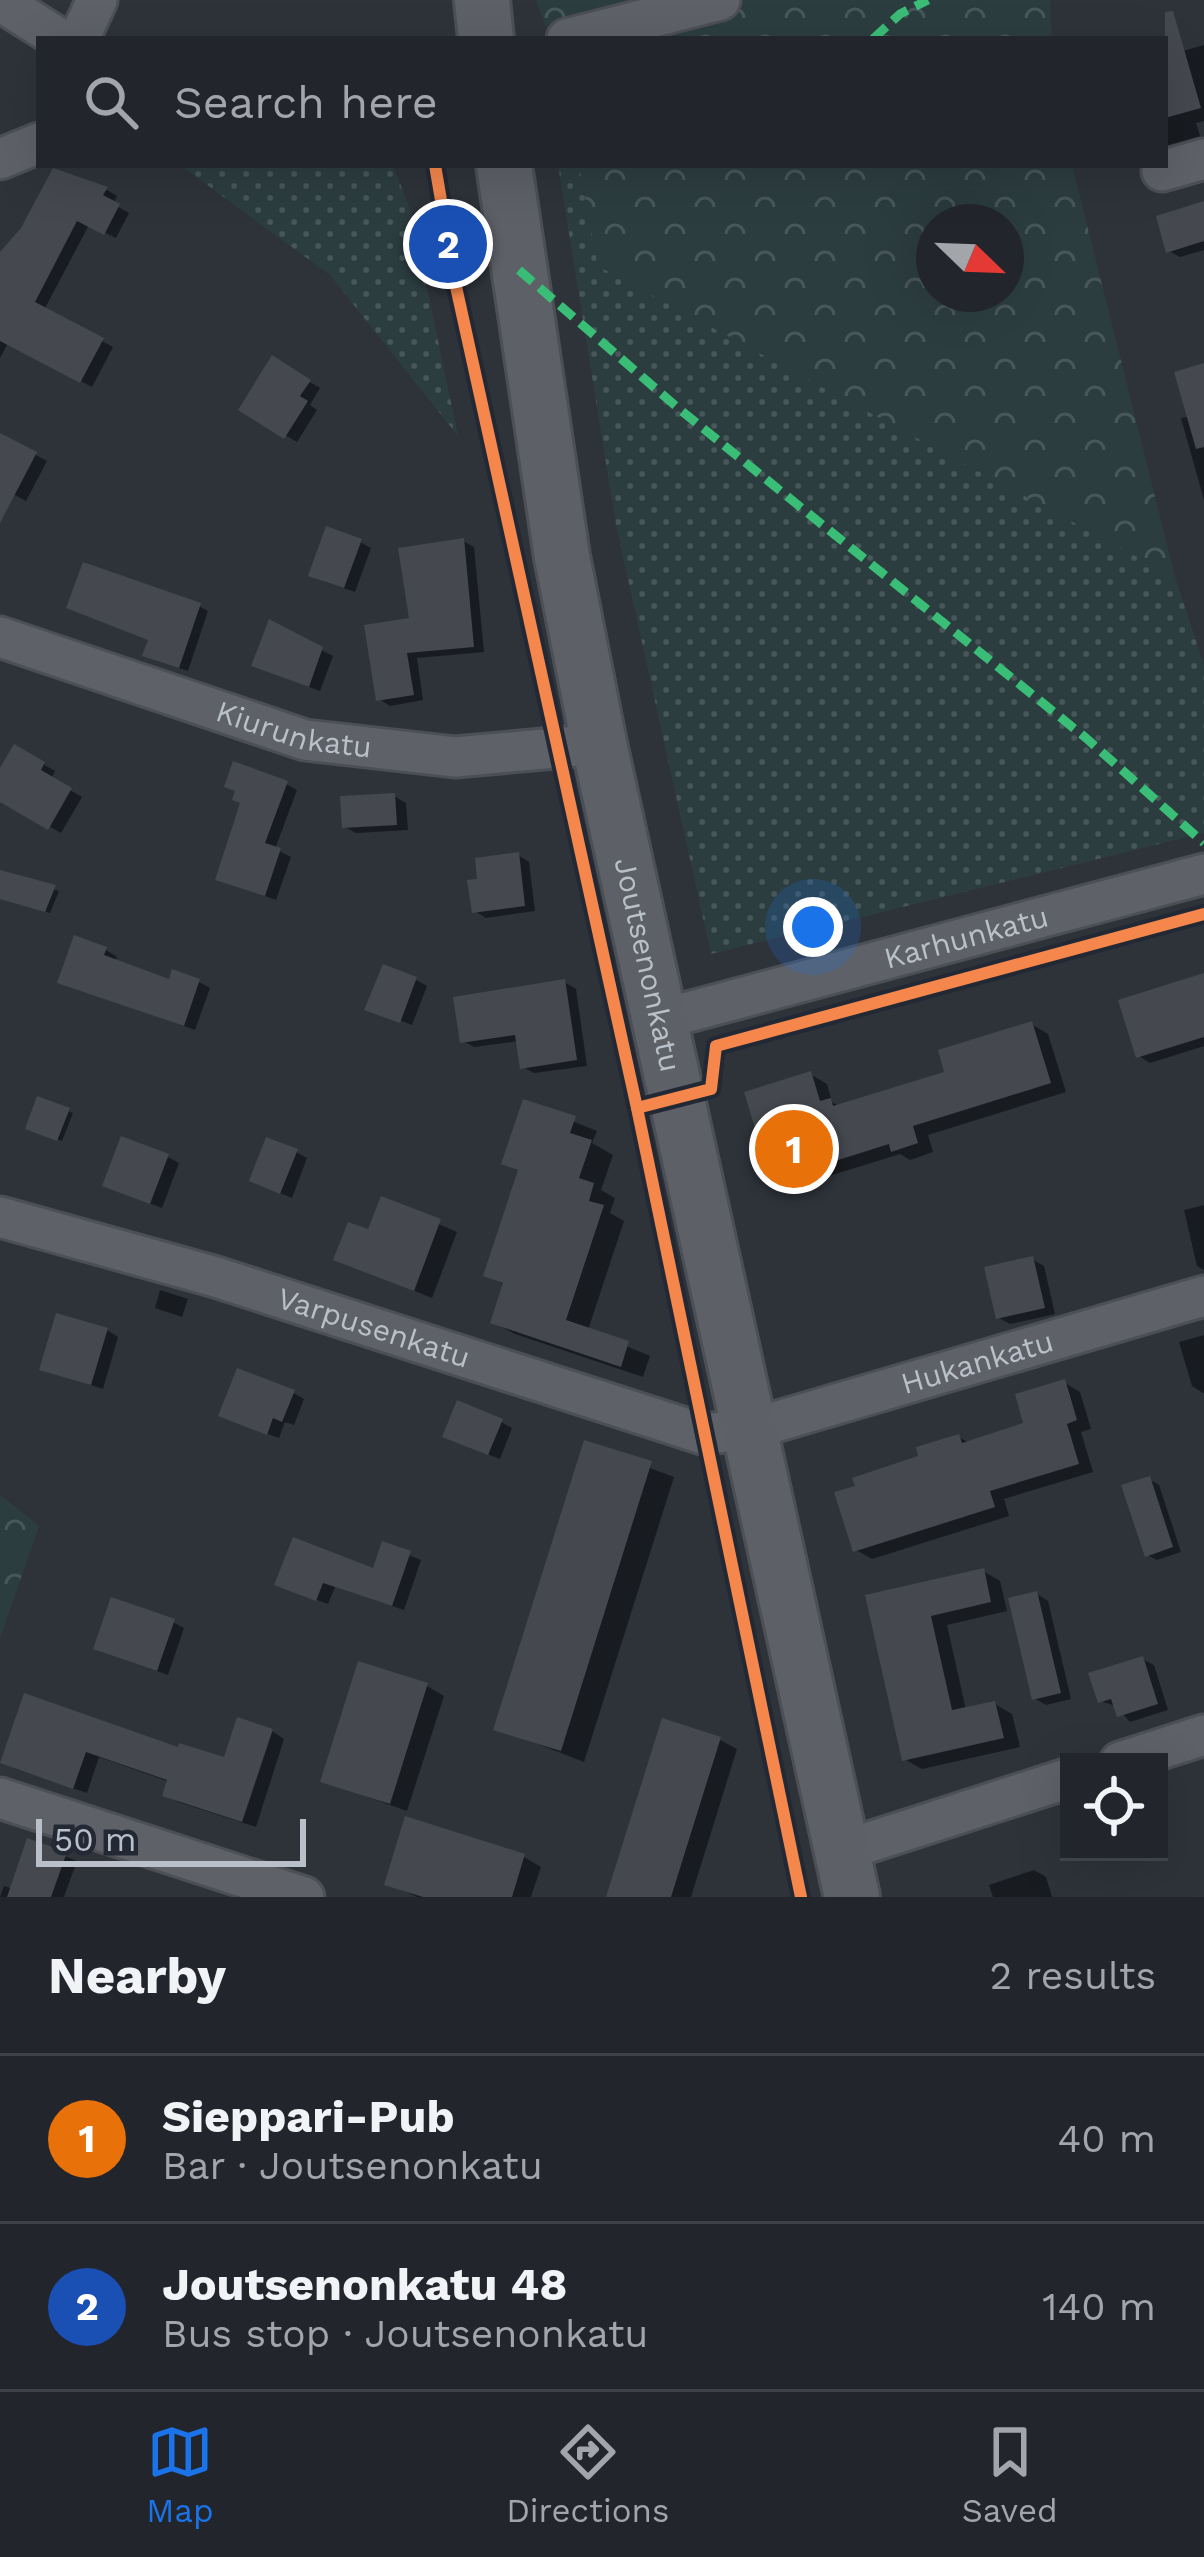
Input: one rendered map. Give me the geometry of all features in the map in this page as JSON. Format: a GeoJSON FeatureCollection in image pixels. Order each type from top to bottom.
{"type":"FeatureCollection","features":[{"type":"Feature","properties":{"kind":"main road"},"geometry":{"type":"LineString","coordinates":[[482,0],[486,36]]}},
{"type":"Feature","properties":{"kind":"main road","name":"Joutsenonkatu"},"geometry":{"type":"LineString","coordinates":[[504,168],[562,557],[599,744],[847,1874]]}},
{"type":"Feature","properties":{"kind":"street"},"geometry":{"type":"LineString","coordinates":[[80,36],[97,0]]}},
{"type":"Feature","properties":{"kind":"street"},"geometry":{"type":"LineString","coordinates":[[579,36],[720,0]]}},
{"type":"Feature","properties":{"kind":"street"},"geometry":{"type":"LineString","coordinates":[[0,1],[55,36]]}},
{"type":"Feature","properties":{"kind":"street"},"geometry":{"type":"LineString","coordinates":[[0,159],[36,144]]}},
{"type":"Feature","properties":{"kind":"street"},"geometry":{"type":"LineString","coordinates":[[1162,171],[1204,160]]}},
{"type":"Feature","properties":{"kind":"street","name":"Kiurunkatu"},"geometry":{"type":"LineString","coordinates":[[0,637],[305,740],[455,757],[599,744]]}},
{"type":"Feature","properties":{"kind":"street","name":"Karhunkatu"},"geometry":{"type":"LineString","coordinates":[[662,1018],[1204,874]]}},
{"type":"Feature","properties":{"kind":"street","name":"Varpusenkatu"},"geometry":{"type":"LineString","coordinates":[[0,1216],[216,1277],[703,1434],[748,1430]]}},
{"type":"Feature","properties":{"kind":"street","name":"Hukankatu"},"geometry":{"type":"LineString","coordinates":[[748,1430],[1204,1296]]}},
{"type":"Feature","properties":{"kind":"street"},"geometry":{"type":"LineString","coordinates":[[1148,1753],[1204,1735]]}},
{"type":"Feature","properties":{"kind":"street"},"geometry":{"type":"LineString","coordinates":[[847,1874],[1060,1782]]}},
{"type":"Feature","properties":{"kind":"street"},"geometry":{"type":"LineString","coordinates":[[0,1798],[304,1897]]}},
{"type":"Feature","properties":{"kind":"green space"},"geometry":{"type":"Polygon","coordinates":[[[536,0],[1050,0],[1052,36],[549,36],[536,0]]]}},
{"type":"Feature","properties":{"kind":"green space"},"geometry":{"type":"Polygon","coordinates":[[[184,168],[394,168],[411,212],[458,436],[330,275],[184,168]]]}},
{"type":"Feature","properties":{"kind":"green space"},"geometry":{"type":"Polygon","coordinates":[[[558,168],[580,168],[598,266],[1175,577],[1204,665],[1204,833],[711,954],[616,525],[558,168]]]}},
{"type":"Feature","properties":{"kind":"green space"},"geometry":{"type":"Polygon","coordinates":[[[580,168],[1073,168],[1175,577],[598,266],[580,168]]]}},
{"type":"Feature","properties":{"kind":"green space"},"geometry":{"type":"Polygon","coordinates":[[[0,1495],[39,1526],[0,1638],[0,1495]]]}},
{"type":"Feature","properties":{"kind":"building"},"geometry":{"type":"Polygon","coordinates":[[[1173,11],[1201,108],[1168,117],[1168,36],[1165,12],[1173,11]]]}},
{"type":"Feature","properties":{"kind":"building"},"geometry":{"type":"Polygon","coordinates":[[[53,168],[108,187],[103,195],[120,204],[104,235],[77,221],[35,302],[104,338],[80,383],[0,341],[0,252],[21,228],[53,168]]]}},
{"type":"Feature","properties":{"kind":"building"},"geometry":{"type":"Polygon","coordinates":[[[1204,201],[1204,241],[1166,253],[1156,216],[1204,201]]]}},
{"type":"Feature","properties":{"kind":"building"},"geometry":{"type":"Polygon","coordinates":[[[272,355],[311,380],[300,396],[308,401],[284,439],[238,410],[272,355]]]}},
{"type":"Feature","properties":{"kind":"building"},"geometry":{"type":"Polygon","coordinates":[[[1204,363],[1204,447],[1196,449],[1174,372],[1204,363]]]}},
{"type":"Feature","properties":{"kind":"building"},"geometry":{"type":"Polygon","coordinates":[[[0,433],[37,452],[0,523],[0,433]]]}},
{"type":"Feature","properties":{"kind":"building"},"geometry":{"type":"Polygon","coordinates":[[[326,526],[362,539],[344,588],[308,576],[326,526]]]}},
{"type":"Feature","properties":{"kind":"building"},"geometry":{"type":"Polygon","coordinates":[[[464,538],[474,647],[407,653],[414,695],[376,701],[364,625],[409,618],[398,548],[464,538]]]}},
{"type":"Feature","properties":{"kind":"building"},"geometry":{"type":"Polygon","coordinates":[[[83,562],[201,603],[179,668],[142,656],[148,640],[66,608],[83,562]]]}},
{"type":"Feature","properties":{"kind":"building"},"geometry":{"type":"Polygon","coordinates":[[[269,619],[323,647],[309,687],[251,666],[269,619]]]}},
{"type":"Feature","properties":{"kind":"building"},"geometry":{"type":"Polygon","coordinates":[[[14,744],[45,762],[41,770],[72,788],[48,830],[0,802],[0,768],[14,744]]]}},
{"type":"Feature","properties":{"kind":"building"},"geometry":{"type":"Polygon","coordinates":[[[233,761],[288,781],[265,843],[281,848],[265,896],[215,880],[240,803],[232,800],[235,791],[224,787],[233,761]]]}},
{"type":"Feature","properties":{"kind":"building"},"geometry":{"type":"Polygon","coordinates":[[[395,793],[397,825],[342,828],[340,796],[395,793]]]}},
{"type":"Feature","properties":{"kind":"building"},"geometry":{"type":"Polygon","coordinates":[[[519,852],[525,906],[472,913],[467,880],[477,879],[475,858],[519,852]]]}},
{"type":"Feature","properties":{"kind":"building"},"geometry":{"type":"Polygon","coordinates":[[[0,870],[56,885],[45,912],[0,899],[0,870]]]}},
{"type":"Feature","properties":{"kind":"building"},"geometry":{"type":"Polygon","coordinates":[[[74,935],[107,947],[104,955],[169,979],[172,969],[200,979],[184,1026],[57,983],[74,935]]]}},
{"type":"Feature","properties":{"kind":"building"},"geometry":{"type":"Polygon","coordinates":[[[383,964],[417,977],[400,1023],[364,1010],[383,964]]]}},
{"type":"Feature","properties":{"kind":"building"},"geometry":{"type":"Polygon","coordinates":[[[1204,973],[1204,1037],[1136,1058],[1118,1000],[1204,973]]]}},
{"type":"Feature","properties":{"kind":"building"},"geometry":{"type":"Polygon","coordinates":[[[565,979],[577,1060],[520,1069],[515,1035],[460,1043],[453,997],[565,979]]]}},
{"type":"Feature","properties":{"kind":"building"},"geometry":{"type":"Polygon","coordinates":[[[1032,1021],[1051,1083],[913,1126],[918,1143],[891,1152],[889,1144],[781,1178],[768,1138],[759,1141],[744,1092],[811,1071],[820,1101],[831,1098],[833,1106],[944,1072],[938,1050],[1032,1021]]]}},
{"type":"Feature","properties":{"kind":"building"},"geometry":{"type":"Polygon","coordinates":[[[37,1096],[70,1108],[57,1141],[25,1129],[37,1096]]]}},
{"type":"Feature","properties":{"kind":"building"},"geometry":{"type":"Polygon","coordinates":[[[523,1099],[576,1116],[570,1133],[592,1140],[579,1178],[594,1183],[589,1201],[604,1205],[566,1320],[629,1341],[621,1367],[490,1323],[503,1283],[483,1276],[518,1170],[501,1164],[523,1099]]]}},
{"type":"Feature","properties":{"kind":"building"},"geometry":{"type":"Polygon","coordinates":[[[121,1136],[169,1154],[150,1204],[102,1186],[121,1136]]]}},
{"type":"Feature","properties":{"kind":"building"},"geometry":{"type":"Polygon","coordinates":[[[266,1137],[298,1149],[280,1194],[249,1181],[266,1137]]]}},
{"type":"Feature","properties":{"kind":"building"},"geometry":{"type":"Polygon","coordinates":[[[381,1196],[441,1219],[414,1291],[333,1260],[348,1222],[368,1229],[381,1196]]]}},
{"type":"Feature","properties":{"kind":"building"},"geometry":{"type":"Polygon","coordinates":[[[1033,1256],[1045,1308],[996,1319],[984,1267],[1033,1256]]]}},
{"type":"Feature","properties":{"kind":"building"},"geometry":{"type":"Polygon","coordinates":[[[56,1313],[108,1328],[91,1385],[39,1370],[56,1313]]]}},
{"type":"Feature","properties":{"kind":"building"},"geometry":{"type":"Polygon","coordinates":[[[237,1368],[295,1390],[282,1422],[273,1418],[267,1435],[218,1416],[237,1368]]]}},
{"type":"Feature","properties":{"kind":"building"},"geometry":{"type":"Polygon","coordinates":[[[1065,1379],[1077,1420],[1067,1424],[1079,1464],[990,1491],[995,1507],[853,1552],[834,1492],[855,1486],[852,1478],[918,1456],[916,1447],[959,1434],[962,1443],[1023,1423],[1015,1394],[1065,1379]]]}},
{"type":"Feature","properties":{"kind":"building"},"geometry":{"type":"Polygon","coordinates":[[[457,1400],[503,1419],[488,1455],[442,1437],[457,1400]]]}},
{"type":"Feature","properties":{"kind":"building"},"geometry":{"type":"Polygon","coordinates":[[[584,1440],[652,1461],[561,1751],[493,1730],[584,1440]]]}},
{"type":"Feature","properties":{"kind":"building"},"geometry":{"type":"Polygon","coordinates":[[[1150,1476],[1173,1547],[1145,1557],[1121,1485],[1150,1476]]]}},
{"type":"Feature","properties":{"kind":"building"},"geometry":{"type":"Polygon","coordinates":[[[293,1537],[373,1568],[382,1541],[411,1551],[392,1606],[323,1583],[316,1601],[274,1585],[293,1537]]]}},
{"type":"Feature","properties":{"kind":"building"},"geometry":{"type":"Polygon","coordinates":[[[984,1568],[991,1602],[931,1616],[952,1710],[995,1701],[1004,1738],[902,1761],[865,1595],[984,1568]]]}},
{"type":"Feature","properties":{"kind":"building"},"geometry":{"type":"Polygon","coordinates":[[[1037,1591],[1061,1693],[1032,1700],[1008,1598],[1037,1591]]]}},
{"type":"Feature","properties":{"kind":"building"},"geometry":{"type":"Polygon","coordinates":[[[111,1597],[175,1619],[157,1671],[93,1649],[111,1597]]]}},
{"type":"Feature","properties":{"kind":"building"},"geometry":{"type":"Polygon","coordinates":[[[1143,1656],[1158,1704],[1117,1717],[1111,1699],[1098,1703],[1088,1673],[1143,1656]]]}},
{"type":"Feature","properties":{"kind":"building"},"geometry":{"type":"Polygon","coordinates":[[[358,1661],[428,1683],[390,1804],[320,1782],[358,1661]]]}},
{"type":"Feature","properties":{"kind":"building"},"geometry":{"type":"Polygon","coordinates":[[[24,1693],[178,1747],[179,1743],[224,1757],[237,1717],[273,1729],[242,1822],[162,1796],[167,1780],[86,1752],[73,1789],[0,1763],[24,1693]]]}},
{"type":"Feature","properties":{"kind":"building"},"geometry":{"type":"Polygon","coordinates":[[[662,1718],[721,1737],[671,1897],[606,1897],[662,1718]]]}},
{"type":"Feature","properties":{"kind":"building"},"geometry":{"type":"Polygon","coordinates":[[[405,1816],[525,1854],[512,1897],[423,1897],[384,1885],[405,1816]]]}},
{"type":"Feature","properties":{"kind":"building"},"geometry":{"type":"Polygon","coordinates":[[[27,1838],[67,1852],[51,1897],[7,1897],[27,1838]]]}},
{"type":"Feature","properties":{"kind":"marked path"},"geometry":{"type":"LineString","coordinates":[[876,36],[900,14],[928,0]]}},
{"type":"Feature","properties":{"kind":"marked path"},"geometry":{"type":"LineString","coordinates":[[519,270],[678,408],[1086,738],[1204,843]]}},
{"type":"Feature","properties":{"kind":"cycle path"},"geometry":{"type":"LineString","coordinates":[[436,168],[455,282],[637,1108],[801,1897]]}},
{"type":"Feature","properties":{"kind":"cycle path"},"geometry":{"type":"LineString","coordinates":[[637,1108],[711,1089],[716,1046],[1204,914]]}},
{"type":"Feature","properties":{"kind":"place","name":"Joutsenonkatu 48"},"geometry":{"type":"Point","coordinates":[448,244]}},
{"type":"Feature","properties":{"kind":"place","name":"Sieppari-Pub"},"geometry":{"type":"Point","coordinates":[794,1149]}}]}
